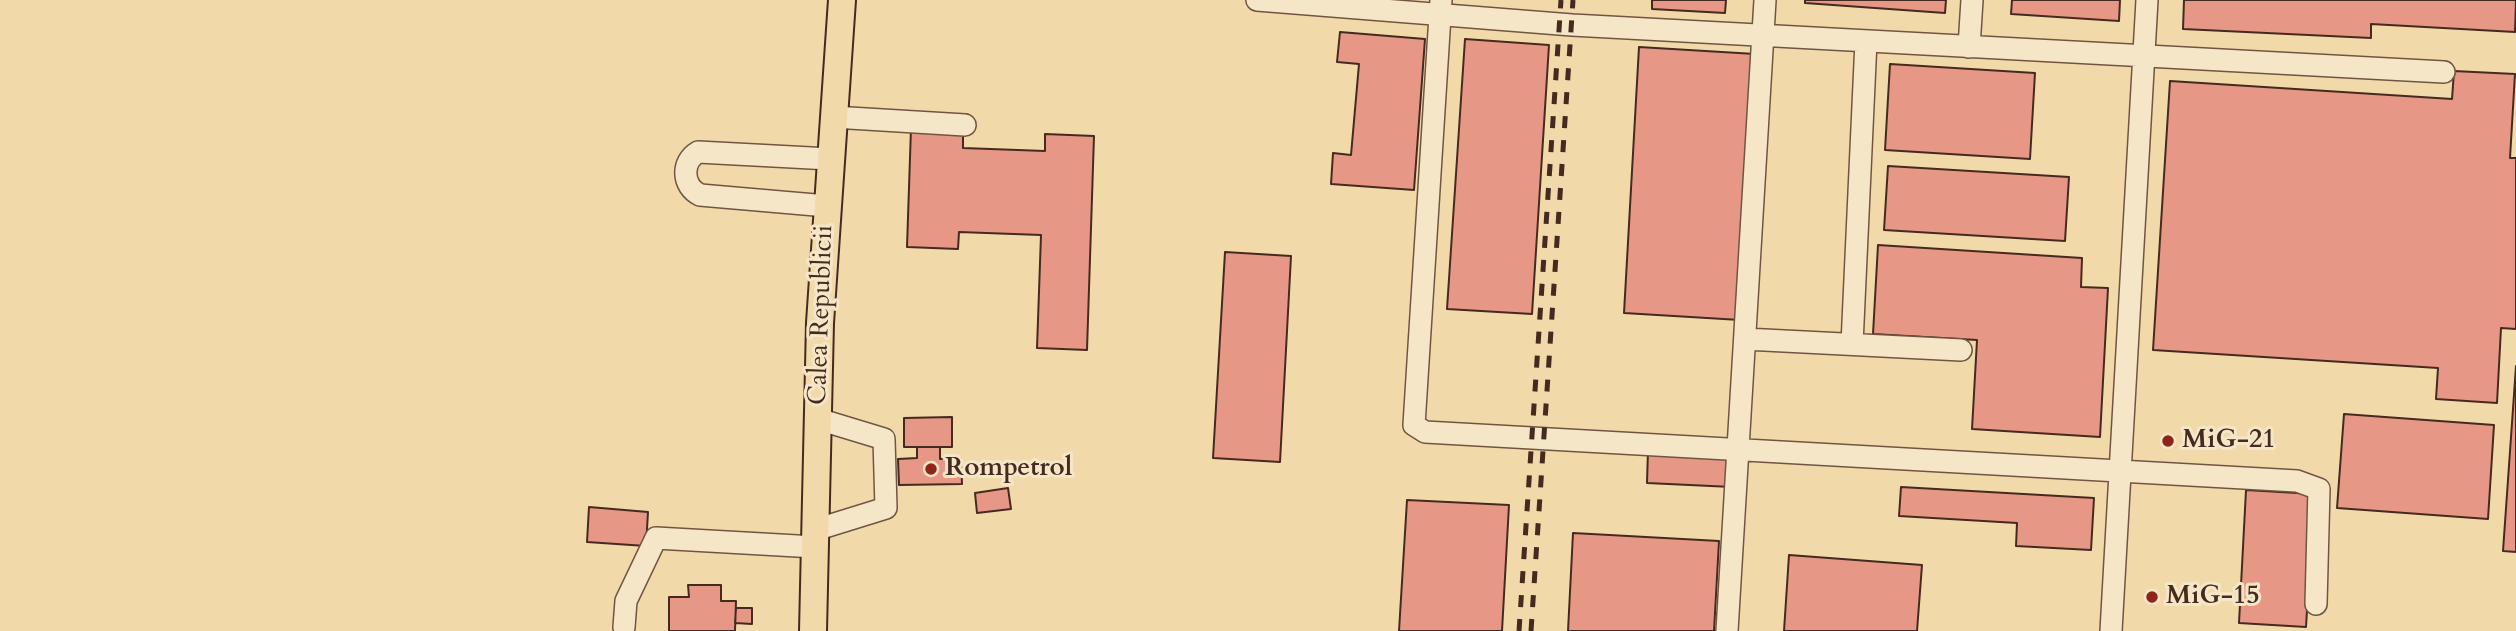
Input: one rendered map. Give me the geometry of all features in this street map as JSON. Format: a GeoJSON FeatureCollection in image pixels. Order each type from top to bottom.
{"type":"FeatureCollection","features":[{"type":"Feature","properties":{"kind":"main road","name":"Calea Republicii"},"geometry":{"type":"LineString","coordinates":[[813,631],[827,206],[842,0]]}},
{"type":"Feature","properties":{"kind":"lane"},"geometry":{"type":"LineString","coordinates":[[1257,0],[1441,8],[1764,36],[2444,72]]}},
{"type":"Feature","properties":{"kind":"lane"},"geometry":{"type":"LineString","coordinates":[[1727,631],[1765,0]]}},
{"type":"Feature","properties":{"kind":"lane"},"geometry":{"type":"LineString","coordinates":[[1969,47],[1972,0]]}},
{"type":"Feature","properties":{"kind":"lane"},"geometry":{"type":"LineString","coordinates":[[2111,631],[2147,0]]}},
{"type":"Feature","properties":{"kind":"lane"},"geometry":{"type":"LineString","coordinates":[[1441,8],[1414,425],[1425,432],[2297,481],[2319,489],[2316,604]]}},
{"type":"Feature","properties":{"kind":"lane"},"geometry":{"type":"LineString","coordinates":[[1853,344],[1866,41]]}},
{"type":"Feature","properties":{"kind":"lane"},"geometry":{"type":"LineString","coordinates":[[833,117],[965,125]]}},
{"type":"Feature","properties":{"kind":"lane"},"geometry":{"type":"LineString","coordinates":[[827,206],[700,195],[688,184],[687,163],[698,152],[830,159]]}},
{"type":"Feature","properties":{"kind":"lane"},"geometry":{"type":"LineString","coordinates":[[1745,339],[1961,350]]}},
{"type":"Feature","properties":{"kind":"lane"},"geometry":{"type":"LineString","coordinates":[[624,627],[626,601],[656,538],[815,539],[886,508],[884,439],[818,419]]}},
{"type":"Feature","properties":{"kind":"building"},"geometry":{"type":"Polygon","coordinates":[[[1652,0],[1726,0],[1725,13],[1652,9],[1652,0]]]}},
{"type":"Feature","properties":{"kind":"building"},"geometry":{"type":"Polygon","coordinates":[[[1805,0],[1946,0],[1945,13],[1805,3],[1805,0]]]}},
{"type":"Feature","properties":{"kind":"building"},"geometry":{"type":"Polygon","coordinates":[[[2012,0],[2120,0],[2119,21],[2011,14],[2012,0]]]}},
{"type":"Feature","properties":{"kind":"building"},"geometry":{"type":"Polygon","coordinates":[[[2184,0],[2516,0],[2515,32],[2371,24],[2371,38],[2183,29],[2184,0]]]}},
{"type":"Feature","properties":{"kind":"building"},"geometry":{"type":"Polygon","coordinates":[[[1340,32],[1425,39],[1414,190],[1331,184],[1333,153],[1351,155],[1359,64],[1337,62],[1340,32]]]}},
{"type":"Feature","properties":{"kind":"building"},"geometry":{"type":"Polygon","coordinates":[[[1465,39],[1549,45],[1532,314],[1447,309],[1465,39]]]}},
{"type":"Feature","properties":{"kind":"building"},"geometry":{"type":"Polygon","coordinates":[[[1639,47],[1755,54],[1740,320],[1624,313],[1639,47]]]}},
{"type":"Feature","properties":{"kind":"building"},"geometry":{"type":"Polygon","coordinates":[[[1890,64],[2035,73],[2030,159],[1885,150],[1890,64]]]}},
{"type":"Feature","properties":{"kind":"building"},"geometry":{"type":"Polygon","coordinates":[[[2454,71],[2515,74],[2510,158],[2516,158],[2516,329],[2501,328],[2497,403],[2436,399],[2438,368],[2153,350],[2170,81],[2452,99],[2454,71]]]}},
{"type":"Feature","properties":{"kind":"building"},"geometry":{"type":"Polygon","coordinates":[[[911,128],[963,130],[963,148],[1045,151],[1045,134],[1094,136],[1087,350],[1037,348],[1041,235],[959,232],[958,249],[907,247],[911,128]]]}},
{"type":"Feature","properties":{"kind":"building"},"geometry":{"type":"Polygon","coordinates":[[[1888,166],[2069,177],[2065,241],[1884,230],[1888,166]]]}},
{"type":"Feature","properties":{"kind":"building"},"geometry":{"type":"Polygon","coordinates":[[[1878,245],[2082,258],[2081,287],[2108,288],[2100,437],[1972,429],[1977,340],[1873,334],[1878,245]]]}},
{"type":"Feature","properties":{"kind":"building"},"geometry":{"type":"Polygon","coordinates":[[[1225,252],[1291,256],[1280,462],[1213,458],[1225,252]]]}},
{"type":"Feature","properties":{"kind":"building"},"geometry":{"type":"Polygon","coordinates":[[[2516,366],[2516,552],[2503,551],[2516,366]]]}},
{"type":"Feature","properties":{"kind":"building"},"geometry":{"type":"Polygon","coordinates":[[[2344,414],[2494,425],[2488,519],[2337,508],[2344,414]]]}},
{"type":"Feature","properties":{"kind":"building"},"geometry":{"type":"Polygon","coordinates":[[[952,417],[952,447],[904,447],[904,418],[952,417]]]}},
{"type":"Feature","properties":{"kind":"building"},"geometry":{"type":"Polygon","coordinates":[[[917,447],[940,447],[940,459],[961,458],[962,484],[899,485],[898,459],[917,458],[917,447]]]}},
{"type":"Feature","properties":{"kind":"building"},"geometry":{"type":"Polygon","coordinates":[[[1648,450],[1733,454],[1732,487],[1647,483],[1648,450]]]}},
{"type":"Feature","properties":{"kind":"building"},"geometry":{"type":"Polygon","coordinates":[[[1901,487],[2094,498],[2091,550],[2016,546],[2017,523],[1899,516],[1901,487]]]}},
{"type":"Feature","properties":{"kind":"building"},"geometry":{"type":"Polygon","coordinates":[[[1008,488],[1011,509],[977,513],[975,493],[1008,488]]]}},
{"type":"Feature","properties":{"kind":"building"},"geometry":{"type":"Polygon","coordinates":[[[2246,490],[2314,494],[2306,627],[2239,623],[2246,490]]]}},
{"type":"Feature","properties":{"kind":"building"},"geometry":{"type":"Polygon","coordinates":[[[1407,500],[1509,505],[1502,631],[1399,631],[1407,500]]]}},
{"type":"Feature","properties":{"kind":"building"},"geometry":{"type":"Polygon","coordinates":[[[589,507],[648,512],[646,546],[587,542],[589,507]]]}},
{"type":"Feature","properties":{"kind":"building"},"geometry":{"type":"Polygon","coordinates":[[[1573,533],[1719,541],[1714,631],[1568,631],[1573,533]]]}},
{"type":"Feature","properties":{"kind":"building"},"geometry":{"type":"Polygon","coordinates":[[[1789,555],[1922,565],[1917,631],[1784,631],[1789,555]]]}},
{"type":"Feature","properties":{"kind":"building"},"geometry":{"type":"Polygon","coordinates":[[[688,585],[721,585],[721,601],[736,601],[735,631],[669,631],[669,597],[689,597],[688,585]]]}},
{"type":"Feature","properties":{"kind":"building"},"geometry":{"type":"Polygon","coordinates":[[[736,608],[752,608],[752,624],[735,623],[736,608]]]}},
{"type":"Feature","properties":{"kind":"railway"},"geometry":{"type":"LineString","coordinates":[[1519,631],[1561,0]]}},
{"type":"Feature","properties":{"kind":"railway"},"geometry":{"type":"LineString","coordinates":[[1531,631],[1573,0]]}},
{"type":"Feature","properties":{"kind":"place","name":"MiG-21"},"geometry":{"type":"Point","coordinates":[2168,441]}},
{"type":"Feature","properties":{"kind":"place","name":"Rompetrol"},"geometry":{"type":"Point","coordinates":[931,469]}},
{"type":"Feature","properties":{"kind":"place","name":"MiG-15"},"geometry":{"type":"Point","coordinates":[2152,597]}}]}
